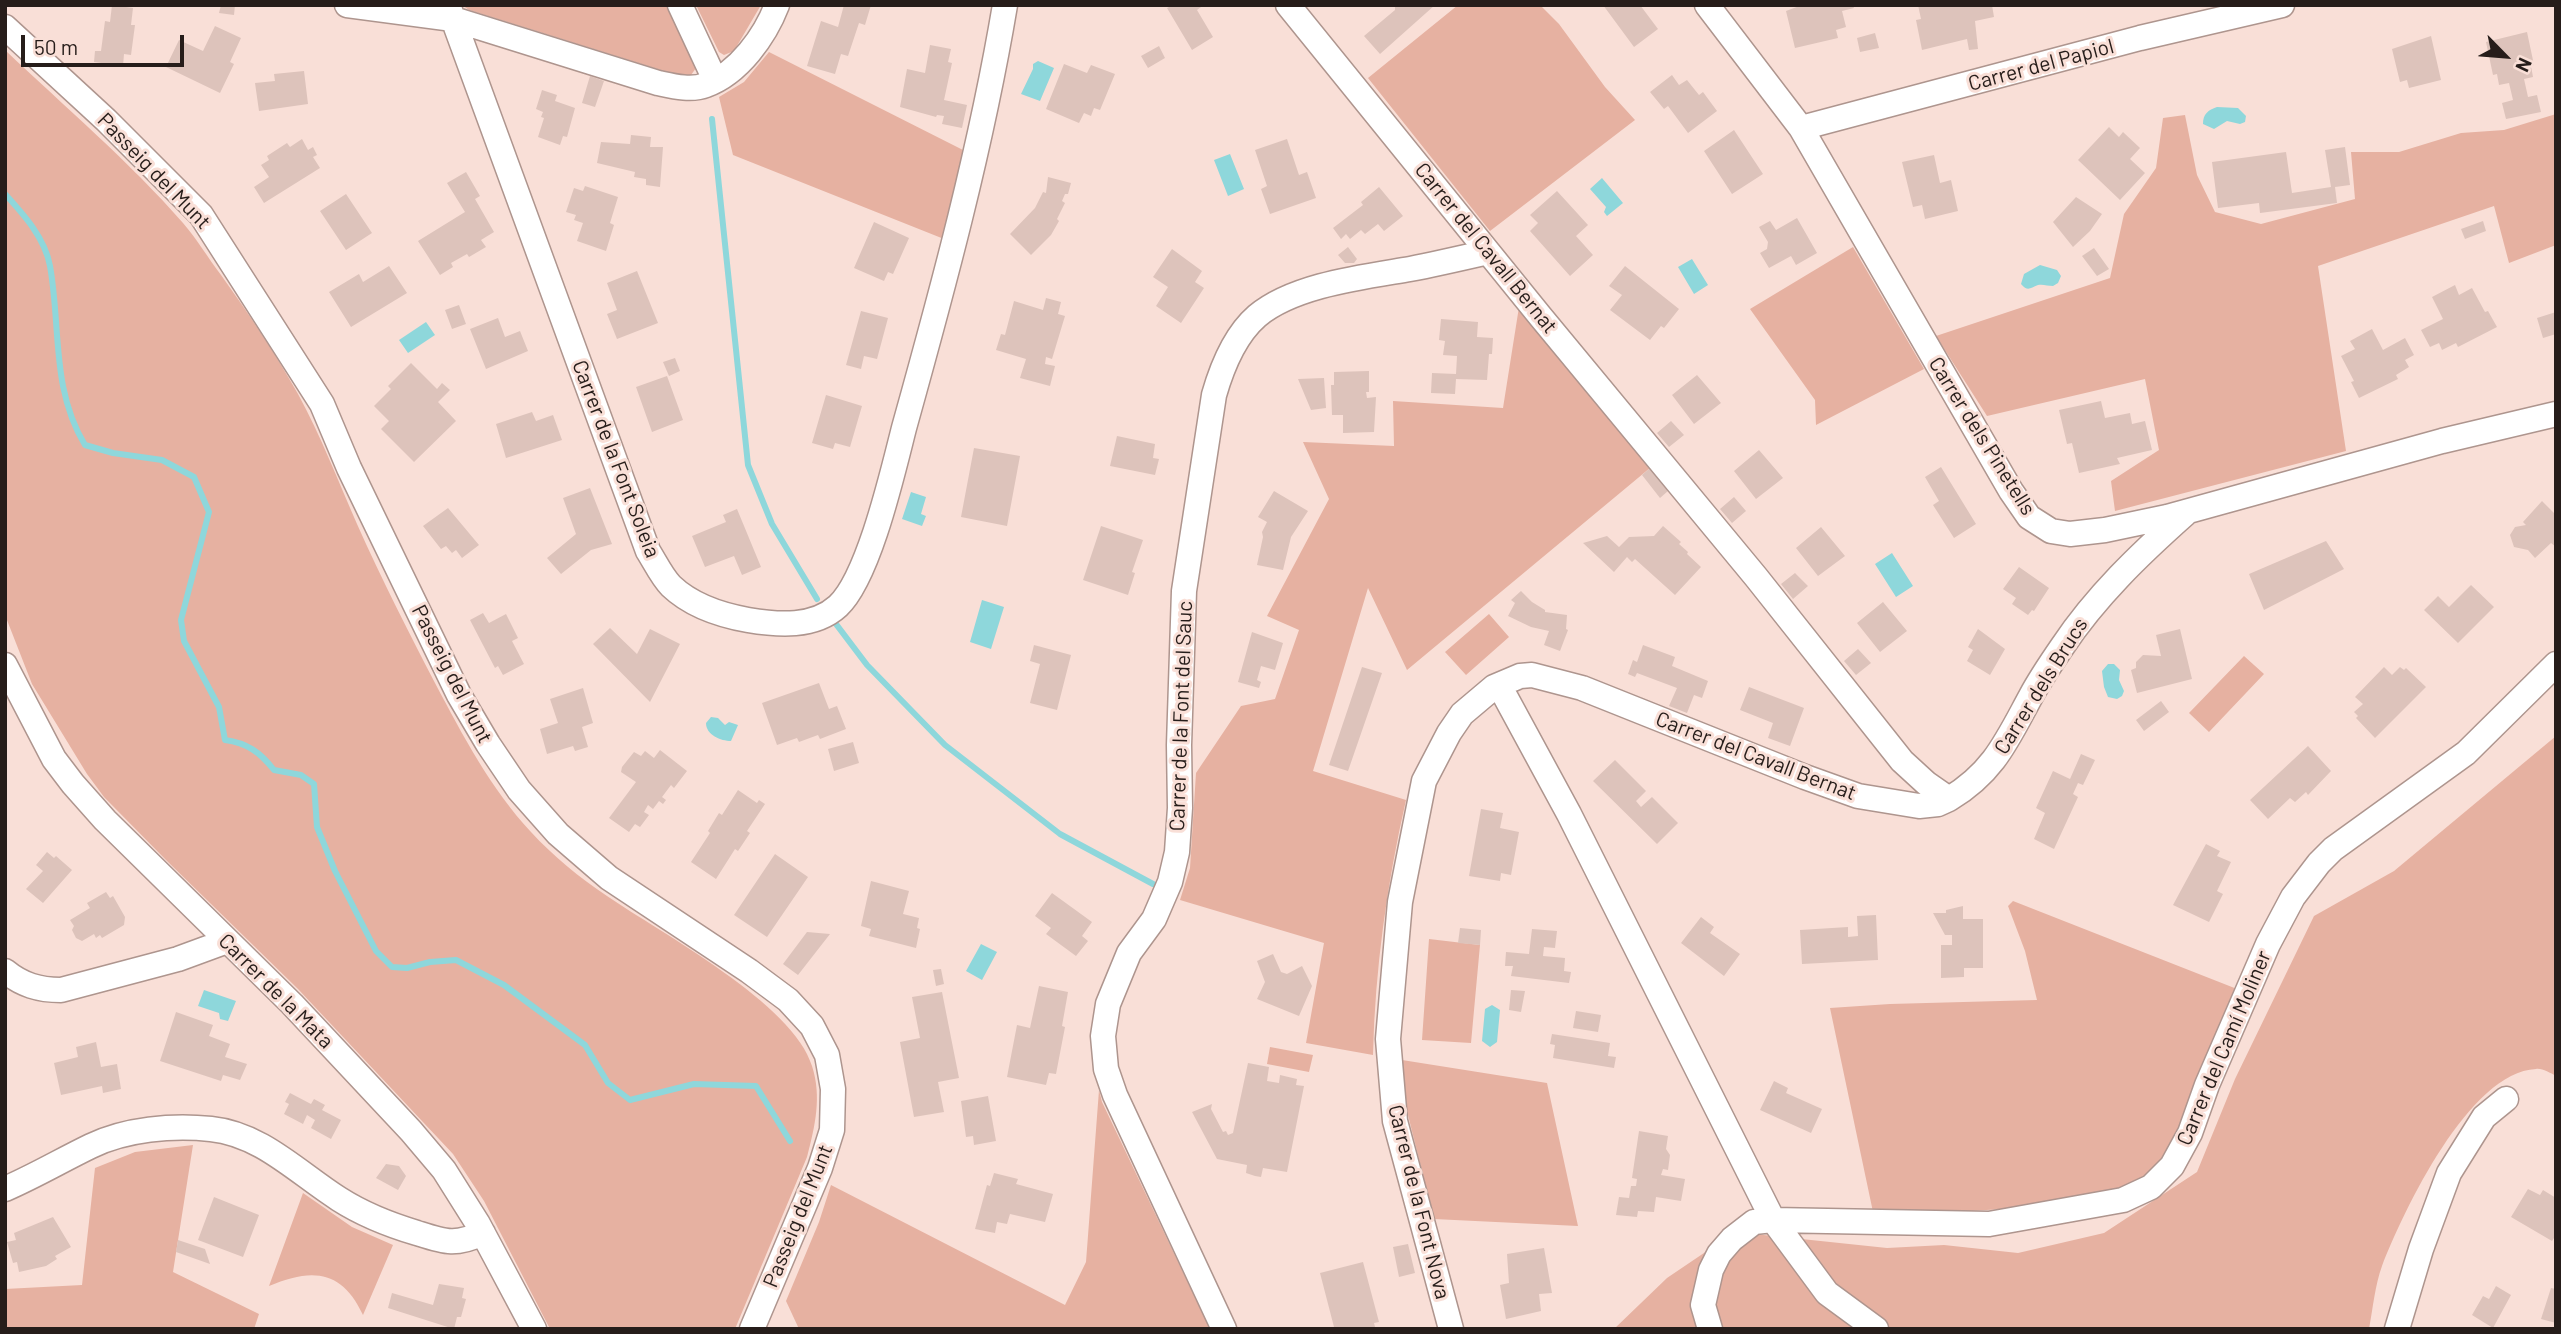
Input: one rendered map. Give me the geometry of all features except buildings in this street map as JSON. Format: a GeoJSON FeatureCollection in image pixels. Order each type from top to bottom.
{"type":"FeatureCollection","features":[{"type":"Feature","properties":{"kind":"street"},"geometry":{"type":"LineString","coordinates":[[347,5],[451,12],[657,83],[680,88],[705,86],[746,55],[769,24],[777,5]]}},
{"type":"Feature","properties":{"kind":"street"},"geometry":{"type":"LineString","coordinates":[[680,5],[715,80]]}},
{"type":"Feature","properties":{"kind":"street","name":"Carrer de la Font Soleia"},"geometry":{"type":"LineString","coordinates":[[451,12],[648,551],[670,585],[691,602],[736,618],[765,623],[797,623],[821,618],[840,604],[856,579],[872,541],[951,256],[989,94],[1005,5]]}},
{"type":"Feature","properties":{"kind":"street","name":"Carrer del Cavall Bernat"},"geometry":{"type":"LineString","coordinates":[[1289,5],[1756,577],[1902,761],[1949,799]]}},
{"type":"Feature","properties":{"kind":"street","name":"Carrer dels Pinetells"},"geometry":{"type":"LineString","coordinates":[[1707,5],[1801,128],[1956,398],[2029,517],[2052,531],[2070,534],[2105,530],[2189,511],[2442,441],[2556,414]]}},
{"type":"Feature","properties":{"kind":"street","name":"Carrer del Papiol"},"geometry":{"type":"LineString","coordinates":[[1801,128],[2140,38],[2282,5]]}},
{"type":"Feature","properties":{"kind":"street","name":"Passeig del Munt"},"geometry":{"type":"LineString","coordinates":[[5,27],[106,120],[201,215],[322,404],[349,468],[458,695],[519,790],[558,834],[609,878],[749,971],[788,1000],[812,1026],[827,1055],[833,1089],[832,1130],[820,1168],[761,1306],[775,1329]]}},
{"type":"Feature","properties":{"kind":"street","name":"Carrer de la Font del Sauc"},"geometry":{"type":"LineString","coordinates":[[1224,1329],[1115,1095],[1106,1069],[1103,1036],[1108,1004],[1129,953],[1154,919],[1170,882],[1177,852],[1180,808],[1181,649],[1185,591],[1214,395],[1221,370],[1237,340],[1255,318],[1271,306],[1305,291],[1488,252]]}},
{"type":"Feature","properties":{"kind":"street","name":"Carrer dels Brucs"},"geometry":{"type":"LineString","coordinates":[[1949,799],[1985,772],[2000,753],[2032,694],[2093,604],[2150,545],[2189,511]]}},
{"type":"Feature","properties":{"kind":"street","name":"Carrer del Camí Moliner"},"geometry":{"type":"LineString","coordinates":[[1710,1329],[1703,1306],[1711,1270],[1719,1254],[1732,1239],[1754,1222],[1773,1220],[1989,1224],[2123,1199],[2151,1187],[2172,1166],[2181,1151],[2255,971],[2280,919],[2306,879],[2333,849],[2466,753],[2556,664]]}},
{"type":"Feature","properties":{"kind":"street","name":"Carrer de la Mata"},"geometry":{"type":"LineString","coordinates":[[5,665],[54,759],[105,820],[292,1004],[444,1170],[483,1233],[534,1329]]}},
{"type":"Feature","properties":{"kind":"street","name":"Carrer del Cavall Bernat"},"geometry":{"type":"LineString","coordinates":[[1499,685],[1520,676],[1532,675],[1582,688],[1858,796],[1919,806],[1938,804],[1949,799]]}},
{"type":"Feature","properties":{"kind":"street"},"geometry":{"type":"LineString","coordinates":[[1499,685],[1569,814],[1773,1220],[1827,1293],[1876,1329]]}},
{"type":"Feature","properties":{"kind":"street","name":"Carrer de la Font Nova"},"geometry":{"type":"LineString","coordinates":[[1451,1329],[1395,1121],[1388,1039],[1392,977],[1400,902],[1424,781],[1462,713],[1499,685]]}},
{"type":"Feature","properties":{"kind":"street"},"geometry":{"type":"LineString","coordinates":[[5,971],[14,979],[30,986],[43,990],[61,990],[178,959],[226,941]]}},
{"type":"Feature","properties":{"kind":"street"},"geometry":{"type":"LineString","coordinates":[[2397,1329],[2421,1249],[2449,1173],[2484,1117],[2506,1099]]}},
{"type":"Feature","properties":{"kind":"street"},"geometry":{"type":"LineString","coordinates":[[5,1189],[93,1145],[139,1131],[210,1128],[239,1134],[302,1172],[339,1199],[390,1225],[447,1242],[465,1241],[483,1233]]}},
{"type":"Feature","properties":{"kind":"street"},"geometry":{"type":"LineString","coordinates":[[752,1329],[761,1306]]}},
{"type":"Feature","properties":{"kind":"shaded area"},"geometry":{"type":"Polygon","coordinates":[[[462,5],[667,5],[696,68],[691,75],[683,77],[469,10],[462,5]]]}},
{"type":"Feature","properties":{"kind":"shaded area"},"geometry":{"type":"Polygon","coordinates":[[[696,5],[761,5],[734,51],[724,55],[719,52],[696,5]]]}},
{"type":"Feature","properties":{"kind":"shaded area"},"geometry":{"type":"Polygon","coordinates":[[[1458,5],[1540,5],[1559,24],[1605,87],[1635,120],[1490,231],[1368,78],[1458,5]]]}},
{"type":"Feature","properties":{"kind":"shaded area"},"geometry":{"type":"Polygon","coordinates":[[[5,50],[119,156],[162,200],[193,235],[252,319],[298,394],[376,564],[446,703],[478,761],[503,798],[548,850],[577,874],[723,972],[780,1018],[800,1042],[812,1066],[817,1089],[813,1134],[807,1157],[735,1329],[550,1329],[484,1201],[453,1154],[298,989],[104,797],[32,684],[5,615],[5,50]]]}},
{"type":"Feature","properties":{"kind":"shaded area"},"geometry":{"type":"Polygon","coordinates":[[[769,52],[963,150],[944,239],[733,155],[719,97],[744,82],[769,52]]]}},
{"type":"Feature","properties":{"kind":"shaded area"},"geometry":{"type":"Polygon","coordinates":[[[2556,114],[2556,245],[2509,263],[2494,206],[2318,266],[2346,451],[2115,511],[2111,481],[2159,450],[2145,379],[1987,416],[1936,336],[2110,278],[2124,214],[2156,168],[2163,118],[2185,115],[2197,175],[2215,212],[2261,224],[2355,199],[2351,152],[2399,152],[2461,133],[2504,130],[2556,114]]]}},
{"type":"Feature","properties":{"kind":"shaded area"},"geometry":{"type":"Polygon","coordinates":[[[1853,247],[1924,369],[1816,425],[1815,400],[1750,309],[1853,247]]]}},
{"type":"Feature","properties":{"kind":"shaded area"},"geometry":{"type":"Polygon","coordinates":[[[1519,307],[1650,468],[1407,670],[1368,588],[1313,771],[1406,800],[1383,926],[1373,1055],[1306,1043],[1324,943],[1180,900],[1190,868],[1196,773],[1241,706],[1275,699],[1299,630],[1267,616],[1329,499],[1303,442],[1394,446],[1393,401],[1503,408],[1519,307]]]}},
{"type":"Feature","properties":{"kind":"shaded area"},"geometry":{"type":"Polygon","coordinates":[[[1489,614],[1509,637],[1466,675],[1445,652],[1489,614]]]}},
{"type":"Feature","properties":{"kind":"shaded area"},"geometry":{"type":"Polygon","coordinates":[[[2244,656],[2264,674],[2209,732],[2189,713],[2244,656]]]}},
{"type":"Feature","properties":{"kind":"shaded area"},"geometry":{"type":"Polygon","coordinates":[[[2556,736],[2556,1076],[2538,1069],[2511,1076],[2487,1093],[2464,1118],[2423,1180],[2392,1242],[2378,1281],[2369,1329],[1614,1329],[1667,1278],[1735,1232],[1887,1248],[1944,1245],[2018,1253],[2104,1233],[2197,1172],[2235,1079],[2314,916],[2394,871],[2556,736]]]}},
{"type":"Feature","properties":{"kind":"shaded area"},"geometry":{"type":"Polygon","coordinates":[[[2013,901],[2237,989],[2183,1114],[2178,1139],[2151,1174],[2127,1188],[2019,1208],[1873,1212],[1830,1008],[2037,1000],[2025,951],[2008,906],[2013,901]]]}},
{"type":"Feature","properties":{"kind":"shaded area"},"geometry":{"type":"Polygon","coordinates":[[[1429,939],[1480,945],[1471,1043],[1422,1040],[1429,939]]]}},
{"type":"Feature","properties":{"kind":"shaded area"},"geometry":{"type":"Polygon","coordinates":[[[1270,1047],[1313,1055],[1309,1072],[1267,1064],[1270,1047]]]}},
{"type":"Feature","properties":{"kind":"shaded area"},"geometry":{"type":"Polygon","coordinates":[[[1402,1060],[1547,1083],[1578,1226],[1434,1219],[1407,1111],[1402,1060]]]}},
{"type":"Feature","properties":{"kind":"shaded area"},"geometry":{"type":"Polygon","coordinates":[[[1099,1090],[1102,1102],[1210,1329],[799,1329],[786,1301],[819,1222],[831,1185],[1065,1305],[1086,1262],[1099,1090]]]}},
{"type":"Feature","properties":{"kind":"shaded area"},"geometry":{"type":"Polygon","coordinates":[[[193,1145],[173,1272],[259,1314],[254,1329],[5,1329],[5,1289],[82,1285],[95,1168],[135,1152],[193,1145]]]}},
{"type":"Feature","properties":{"kind":"shaded area"},"geometry":{"type":"Polygon","coordinates":[[[303,1193],[352,1227],[393,1245],[363,1315],[345,1289],[324,1277],[298,1276],[269,1286],[303,1193]]]}},
{"type":"Feature","properties":{"kind":"water"},"geometry":{"type":"Polygon","coordinates":[[[1038,61],[1054,68],[1040,101],[1021,94],[1033,64],[1038,61]]]}},
{"type":"Feature","properties":{"kind":"water"},"geometry":{"type":"Polygon","coordinates":[[[2217,107],[2238,108],[2246,116],[2245,122],[2240,124],[2227,121],[2214,129],[2203,124],[2207,113],[2217,107]]]}},
{"type":"Feature","properties":{"kind":"water"},"geometry":{"type":"Polygon","coordinates":[[[1230,154],[1244,189],[1228,196],[1214,160],[1230,154]]]}},
{"type":"Feature","properties":{"kind":"water"},"geometry":{"type":"Polygon","coordinates":[[[1602,178],[1623,203],[1607,216],[1604,212],[1606,207],[1590,189],[1602,178]]]}},
{"type":"Feature","properties":{"kind":"water"},"geometry":{"type":"Polygon","coordinates":[[[1692,259],[1708,285],[1694,294],[1678,267],[1692,259]]]}},
{"type":"Feature","properties":{"kind":"water"},"geometry":{"type":"Polygon","coordinates":[[[2040,265],[2057,270],[2061,276],[2058,283],[2053,286],[2025,288],[2021,284],[2024,274],[2040,265]]]}},
{"type":"Feature","properties":{"kind":"water"},"geometry":{"type":"Polygon","coordinates":[[[426,322],[435,335],[408,353],[399,340],[426,322]]]}},
{"type":"Feature","properties":{"kind":"water"},"geometry":{"type":"Polygon","coordinates":[[[911,492],[926,497],[921,514],[926,516],[922,526],[902,519],[911,492]]]}},
{"type":"Feature","properties":{"kind":"water"},"geometry":{"type":"Polygon","coordinates":[[[1892,553],[1913,586],[1896,597],[1875,564],[1892,553]]]}},
{"type":"Feature","properties":{"kind":"water"},"geometry":{"type":"Polygon","coordinates":[[[982,600],[1004,607],[991,649],[970,642],[982,600]]]}},
{"type":"Feature","properties":{"kind":"water"},"geometry":{"type":"Polygon","coordinates":[[[2108,664],[2114,664],[2120,670],[2119,680],[2124,691],[2117,699],[2108,697],[2104,687],[2102,671],[2108,664]]]}},
{"type":"Feature","properties":{"kind":"water"},"geometry":{"type":"Polygon","coordinates":[[[711,717],[718,718],[725,725],[729,722],[738,725],[731,741],[723,740],[708,731],[706,723],[711,717]]]}},
{"type":"Feature","properties":{"kind":"water"},"geometry":{"type":"Polygon","coordinates":[[[981,944],[997,952],[982,980],[966,971],[981,944]]]}},
{"type":"Feature","properties":{"kind":"water"},"geometry":{"type":"Polygon","coordinates":[[[204,990],[236,1001],[228,1021],[220,1019],[219,1013],[198,1006],[204,990]]]}},
{"type":"Feature","properties":{"kind":"water"},"geometry":{"type":"Polygon","coordinates":[[[1492,1005],[1500,1010],[1497,1042],[1490,1047],[1482,1041],[1485,1009],[1492,1005]]]}},
{"type":"Feature","properties":{"kind":"waterway"},"geometry":{"type":"LineString","coordinates":[[712,119],[748,465],[772,524],[817,599]]}},
{"type":"Feature","properties":{"kind":"waterway"},"geometry":{"type":"LineString","coordinates":[[5,194],[33,227],[44,246],[50,266],[62,380],[74,424],[85,445],[113,453],[162,460],[194,477],[209,512],[181,620],[184,641],[219,707],[225,740],[253,749],[274,770],[301,775],[314,784],[317,827],[335,871],[376,951],[392,967],[407,968],[430,962],[456,960],[504,985],[585,1045],[608,1083],[630,1100],[694,1084],[756,1086],[790,1141]]}},
{"type":"Feature","properties":{"kind":"waterway"},"geometry":{"type":"LineString","coordinates":[[836,624],[867,665],[945,745],[1060,834],[1153,884]]}}]}
